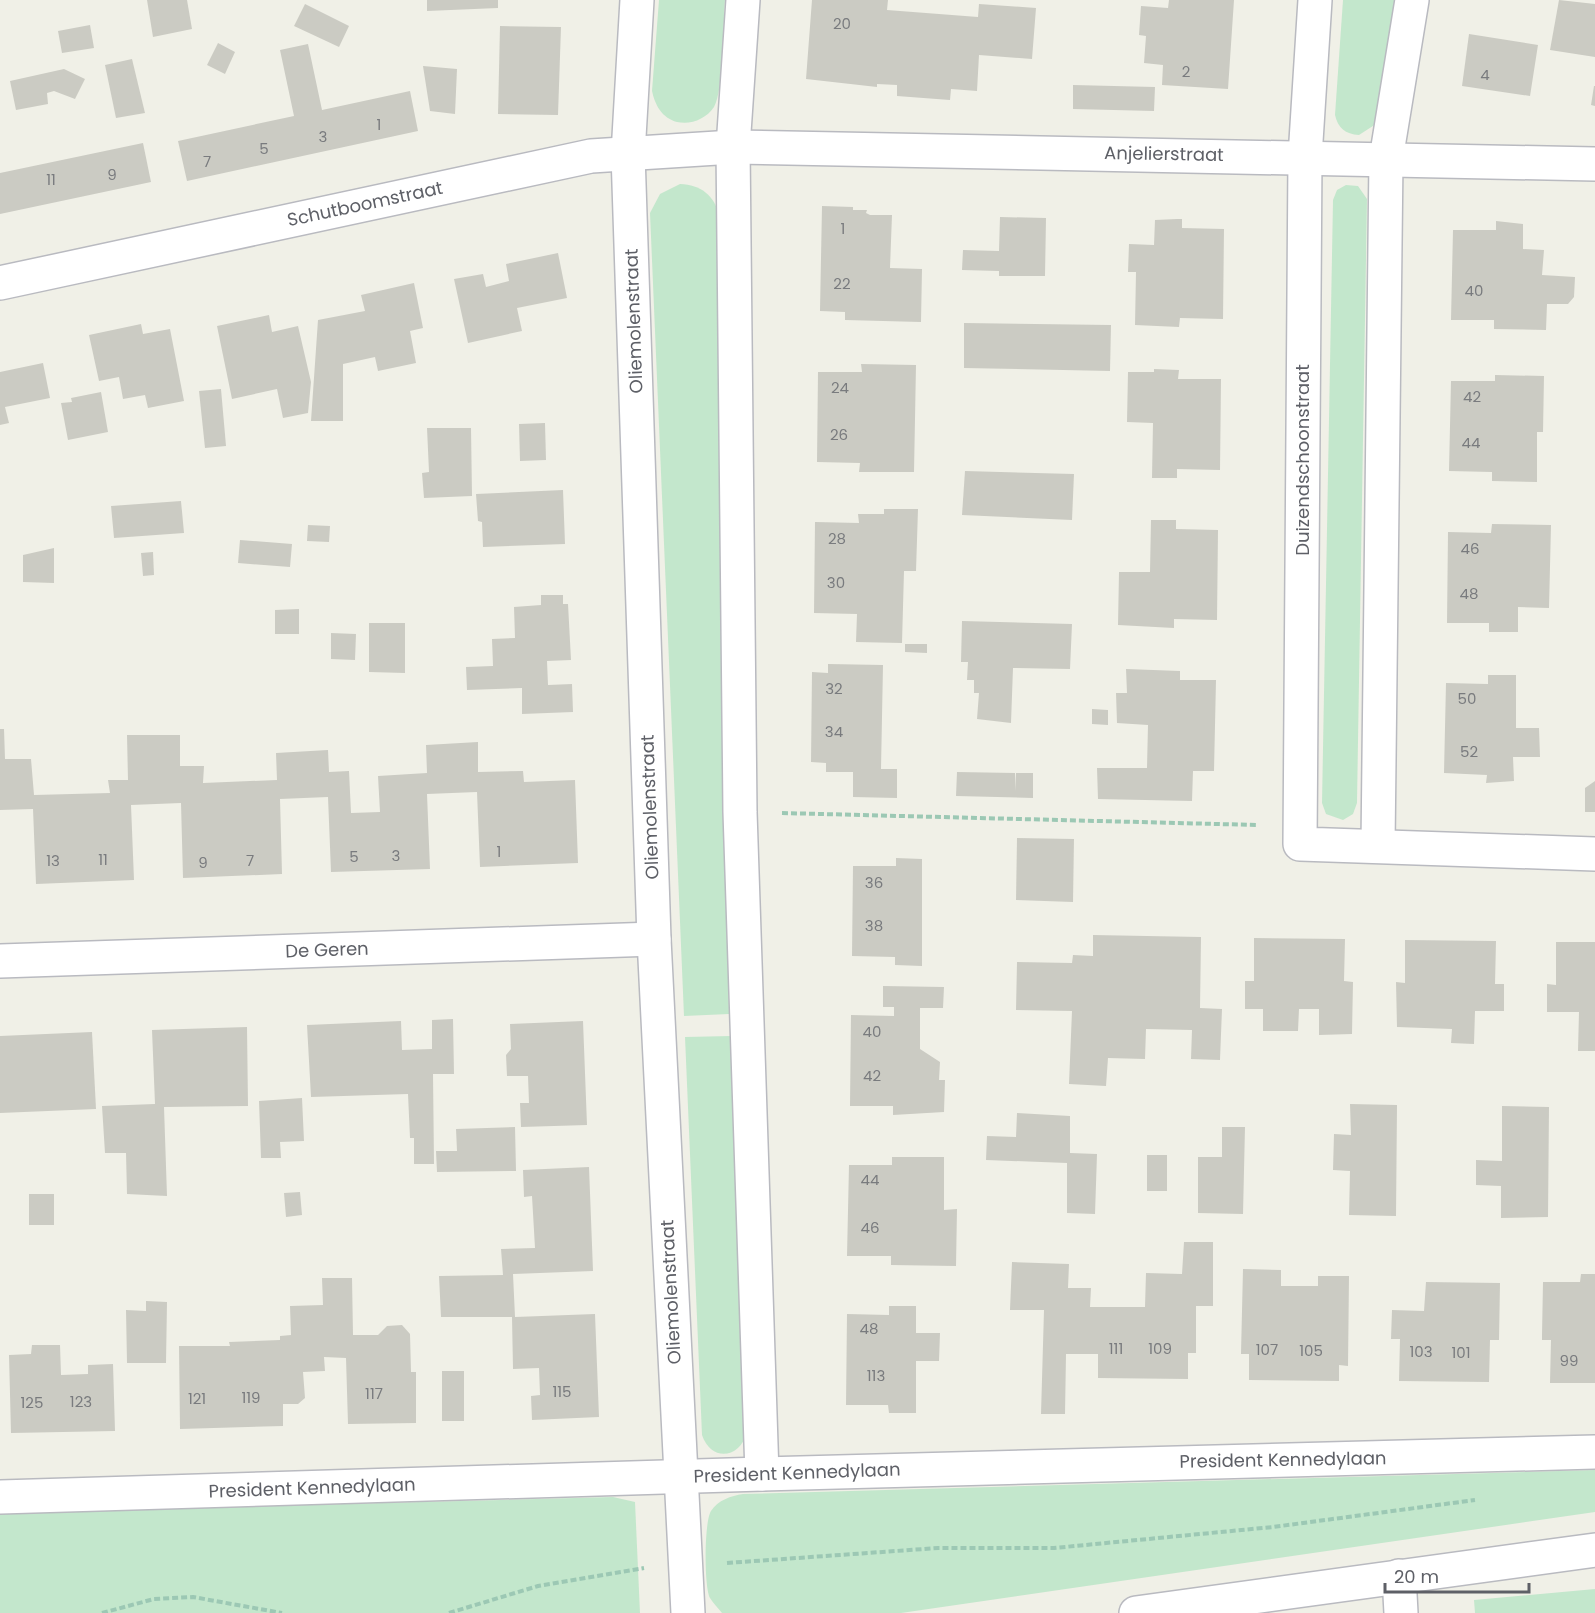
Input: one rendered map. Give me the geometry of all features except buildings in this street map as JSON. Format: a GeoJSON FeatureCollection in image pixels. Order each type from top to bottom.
{"type":"FeatureCollection","features":[{"type":"Feature","properties":{"kind":"street","name":"Oliemolenstraat"},"geometry":{"type":"LineString","coordinates":[[637,0],[628,154],[654,939],[688,1613]]}},
{"type":"Feature","properties":{"kind":"street"},"geometry":{"type":"LineString","coordinates":[[743,0],[733,147],[740,812],[762,1474]]}},
{"type":"Feature","properties":{"kind":"street","name":"Duizendschoonstraat"},"geometry":{"type":"LineString","coordinates":[[1300,826],[1305,157],[1316,0]]}},
{"type":"Feature","properties":{"kind":"street"},"geometry":{"type":"LineString","coordinates":[[1378,845],[1386,159],[1412,0]]}},
{"type":"Feature","properties":{"kind":"street","name":"Schutboomstraat"},"geometry":{"type":"LineString","coordinates":[[0,282],[591,156],[733,147]]}},
{"type":"Feature","properties":{"kind":"street","name":"Anjelierstraat"},"geometry":{"type":"LineString","coordinates":[[733,147],[1595,164]]}},
{"type":"Feature","properties":{"kind":"street"},"geometry":{"type":"LineString","coordinates":[[1300,826],[1300,844],[1378,845],[1511,853],[1595,854]]}},
{"type":"Feature","properties":{"kind":"street","name":"De Geren"},"geometry":{"type":"LineString","coordinates":[[0,961],[654,939]]}},
{"type":"Feature","properties":{"kind":"street","name":"President Kennedylaan"},"geometry":{"type":"LineString","coordinates":[[0,1497],[1595,1452]]}},
{"type":"Feature","properties":{"kind":"street"},"geometry":{"type":"LineString","coordinates":[[1136,1613],[1595,1551]]}},
{"type":"Feature","properties":{"kind":"street"},"geometry":{"type":"LineString","coordinates":[[1399,1576],[1401,1613]]}},
{"type":"Feature","properties":{"kind":"path"},"geometry":{"type":"LineString","coordinates":[[740,812],[1300,826]]}},
{"type":"Feature","properties":{"kind":"path"},"geometry":{"type":"LineString","coordinates":[[449,1613],[549,1584],[629,1569],[685,1567],[938,1548],[1054,1548],[1273,1527],[1480,1499]]}},
{"type":"Feature","properties":{"kind":"path"},"geometry":{"type":"LineString","coordinates":[[102,1613],[154,1599],[193,1597],[282,1613]]}},
{"type":"Feature","properties":{"kind":"green space"},"geometry":{"type":"Polygon","coordinates":[[[659,0],[725,0],[720,86],[717,98],[711,111],[693,122],[682,123],[667,117],[657,106],[653,96],[659,0]]]}},
{"type":"Feature","properties":{"kind":"green space"},"geometry":{"type":"Polygon","coordinates":[[[1343,0],[1395,0],[1376,124],[1359,135],[1343,130],[1335,115],[1343,0]]]}},
{"type":"Feature","properties":{"kind":"green space"},"geometry":{"type":"Polygon","coordinates":[[[680,184],[694,186],[706,192],[714,202],[719,215],[729,1014],[684,1016],[650,213],[660,194],[680,184]]]}},
{"type":"Feature","properties":{"kind":"green space"},"geometry":{"type":"Polygon","coordinates":[[[1346,185],[1358,186],[1367,199],[1357,803],[1353,814],[1343,820],[1326,814],[1322,803],[1333,200],[1337,190],[1346,185]]]}},
{"type":"Feature","properties":{"kind":"green space"},"geometry":{"type":"Polygon","coordinates":[[[731,1036],[747,1432],[738,1448],[725,1454],[712,1450],[702,1435],[685,1037],[731,1036]]]}},
{"type":"Feature","properties":{"kind":"green space"},"geometry":{"type":"Polygon","coordinates":[[[1595,1470],[1595,1512],[901,1613],[722,1613],[708,1592],[706,1540],[711,1511],[725,1499],[743,1494],[1595,1470]]]}},
{"type":"Feature","properties":{"kind":"green space"},"geometry":{"type":"Polygon","coordinates":[[[613,1497],[635,1502],[640,1613],[0,1613],[0,1513],[613,1497]]]}},
{"type":"Feature","properties":{"kind":"green space"},"geometry":{"type":"Polygon","coordinates":[[[1595,1589],[1595,1613],[1475,1613],[1474,1600],[1595,1589]]]}}]}
